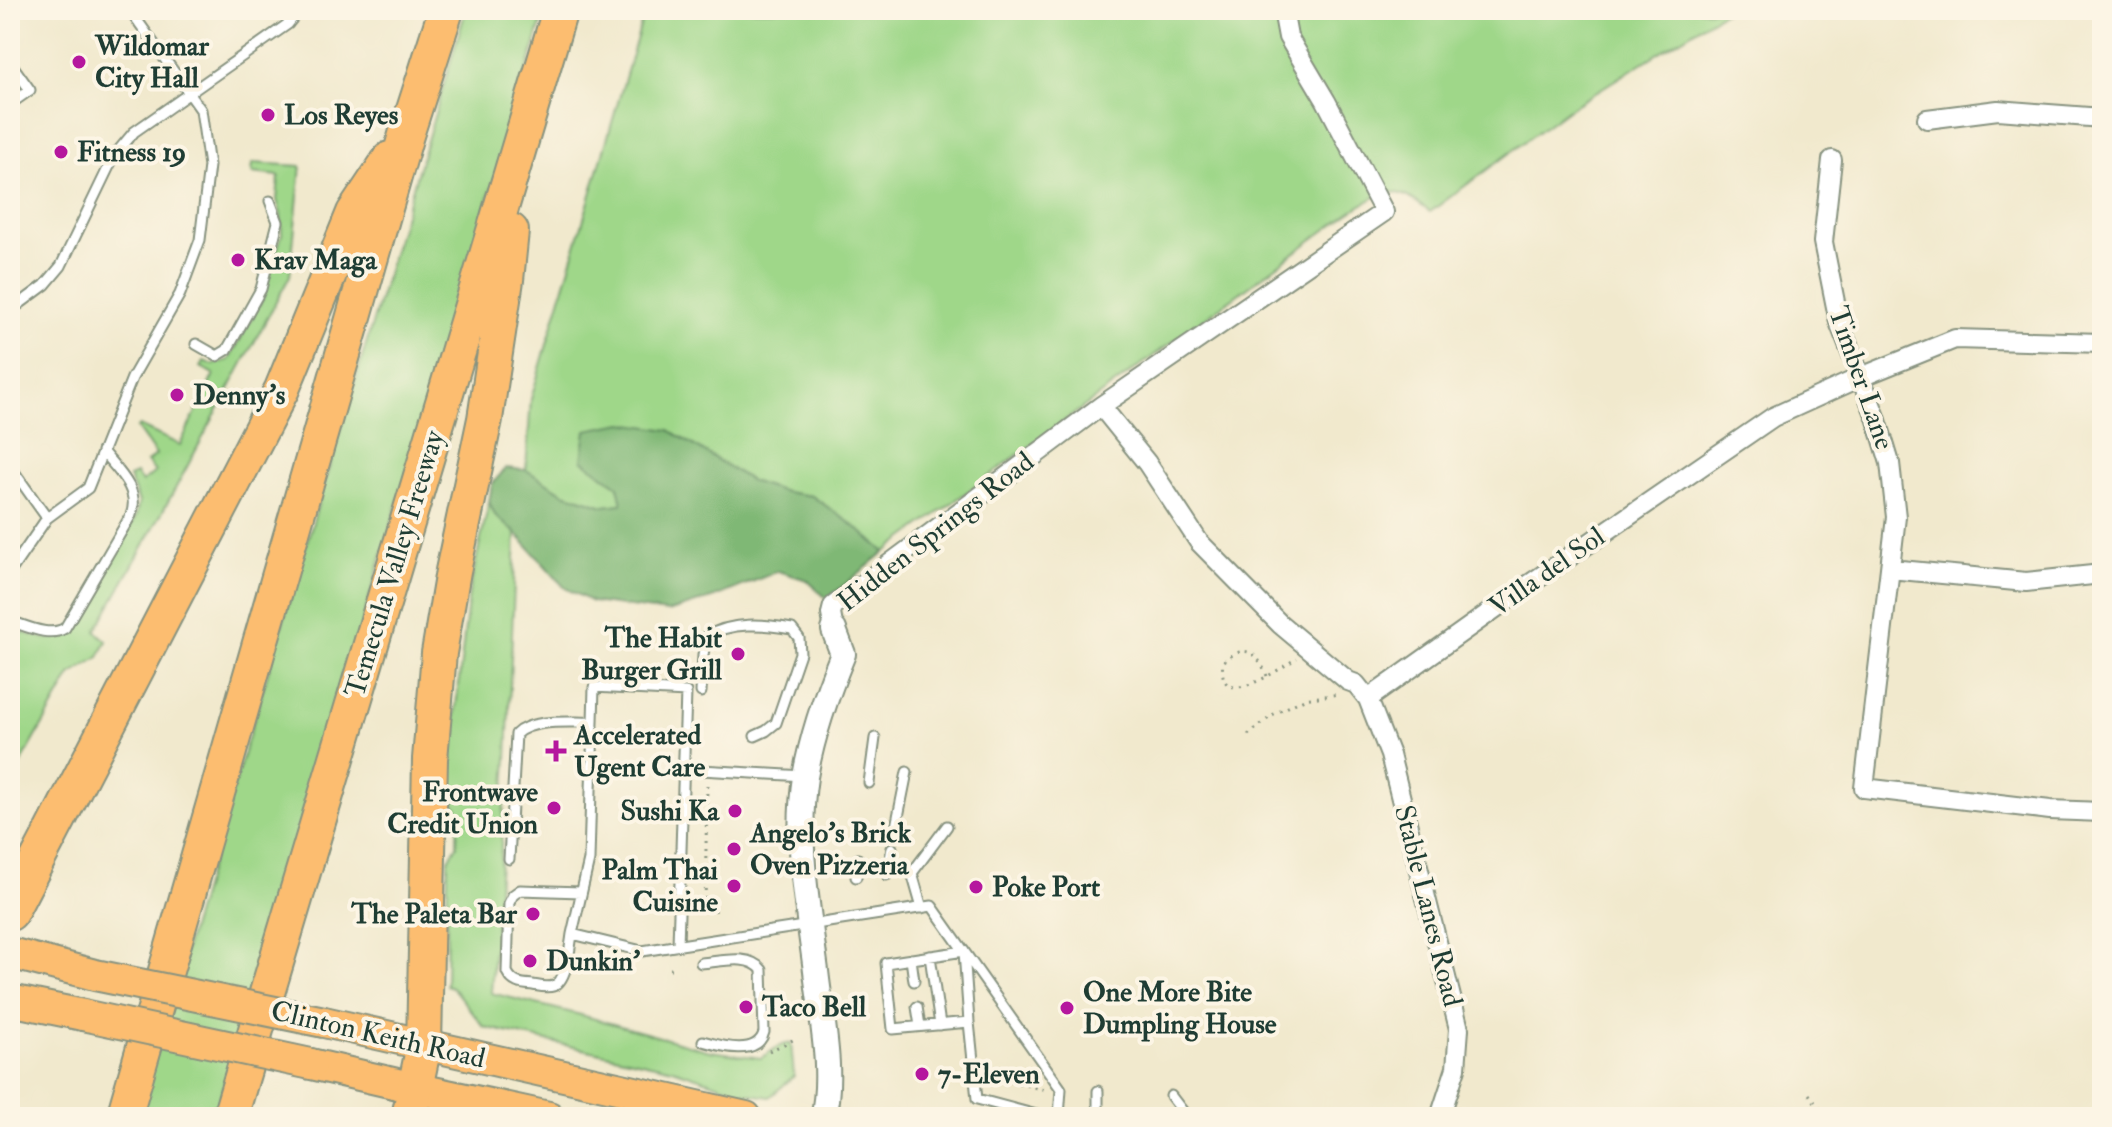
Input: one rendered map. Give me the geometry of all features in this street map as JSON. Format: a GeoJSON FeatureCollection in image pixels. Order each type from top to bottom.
{"type":"FeatureCollection","features":[{"type":"Feature","properties":{"kind":"highway"},"geometry":{"type":"LineString","coordinates":[[124,1117],[406,135],[446,10]]}},
{"type":"Feature","properties":{"kind":"highway","name":"Temecula Valley Freeway"},"geometry":{"type":"LineString","coordinates":[[230,1117],[560,10]]}},
{"type":"Feature","properties":{"kind":"highway"},"geometry":{"type":"LineString","coordinates":[[10,913],[282,389],[354,213],[406,135]]}},
{"type":"Feature","properties":{"kind":"highway"},"geometry":{"type":"LineString","coordinates":[[412,1103],[424,1045],[430,759],[439,653],[485,419],[506,280],[520,147]]}},
{"type":"Feature","properties":{"kind":"main road","name":"Clinton Keith Road"},"geometry":{"type":"LineString","coordinates":[[10,953],[95,975],[324,1022],[746,1117]]}},
{"type":"Feature","properties":{"kind":"main road","name":"Clinton Keith Road"},"geometry":{"type":"LineString","coordinates":[[10,1000],[311,1064],[412,1103],[549,1117]]}},
{"type":"Feature","properties":{"kind":"street","name":"Hidden Springs Road"},"geometry":{"type":"LineString","coordinates":[[823,1117],[828,1085],[803,848],[803,810],[805,776],[830,687],[843,654],[834,630],[833,606],[1101,406],[1384,212],[1326,101],[1288,37],[1283,10]]}},
{"type":"Feature","properties":{"kind":"street"},"geometry":{"type":"LineString","coordinates":[[1927,119],[1998,110],[2102,118]]}},
{"type":"Feature","properties":{"kind":"street","name":"Timber Lane"},"geometry":{"type":"LineString","coordinates":[[1832,160],[1823,242],[1839,322],[1876,417],[1890,463],[1896,517],[1864,788],[2050,810],[2102,812]]}},
{"type":"Feature","properties":{"kind":"street","name":"Villa del Sol"},"geometry":{"type":"LineString","coordinates":[[1362,691],[1521,590],[1773,417],[1955,339],[2102,343]]}},
{"type":"Feature","properties":{"kind":"street"},"geometry":{"type":"LineString","coordinates":[[1101,406],[1147,463],[1199,542],[1280,624],[1362,691]]}},
{"type":"Feature","properties":{"kind":"street"},"geometry":{"type":"LineString","coordinates":[[1890,569],[2026,582],[2102,574]]}},
{"type":"Feature","properties":{"kind":"street","name":"Stable Lanes Road"},"geometry":{"type":"LineString","coordinates":[[1362,691],[1390,755],[1459,1029],[1456,1068],[1440,1117]]}},
{"type":"Feature","properties":{"kind":"lane"},"geometry":{"type":"LineString","coordinates":[[10,572],[47,518],[88,488],[132,378],[180,294],[200,240],[209,166],[201,110],[130,10]]}},
{"type":"Feature","properties":{"kind":"lane"},"geometry":{"type":"LineString","coordinates":[[10,311],[45,285],[61,266],[114,156],[134,132],[288,24],[299,10]]}},
{"type":"Feature","properties":{"kind":"lane"},"geometry":{"type":"LineString","coordinates":[[10,62],[30,90],[10,104]]}},
{"type":"Feature","properties":{"kind":"lane"},"geometry":{"type":"LineString","coordinates":[[196,344],[217,356],[227,350],[261,289],[278,222],[270,201]]}},
{"type":"Feature","properties":{"kind":"lane"},"geometry":{"type":"LineString","coordinates":[[10,621],[52,633],[65,628],[131,515],[135,500],[132,491],[102,451]]}},
{"type":"Feature","properties":{"kind":"lane"},"geometry":{"type":"LineString","coordinates":[[10,466],[47,518]]}},
{"type":"Feature","properties":{"kind":"lane"},"geometry":{"type":"LineString","coordinates":[[701,692],[706,637],[717,630],[737,625],[792,629],[799,638],[800,653],[776,723],[755,736]]}},
{"type":"Feature","properties":{"kind":"lane"},"geometry":{"type":"LineString","coordinates":[[581,892],[520,890],[513,895],[509,903],[507,972],[511,980],[552,987],[563,976],[589,860],[594,687],[686,692],[678,945]]}},
{"type":"Feature","properties":{"kind":"lane"},"geometry":{"type":"LineString","coordinates":[[509,859],[516,734],[527,726],[593,722]]}},
{"type":"Feature","properties":{"kind":"lane"},"geometry":{"type":"LineString","coordinates":[[869,783],[875,738]]}},
{"type":"Feature","properties":{"kind":"lane"},"geometry":{"type":"LineString","coordinates":[[684,769],[805,776]]}},
{"type":"Feature","properties":{"kind":"lane"},"geometry":{"type":"LineString","coordinates":[[896,827],[907,772]]}},
{"type":"Feature","properties":{"kind":"lane"},"geometry":{"type":"LineString","coordinates":[[922,908],[912,873],[947,826]]}},
{"type":"Feature","properties":{"kind":"lane"},"geometry":{"type":"LineString","coordinates":[[887,875],[892,848]]}},
{"type":"Feature","properties":{"kind":"lane"},"geometry":{"type":"LineString","coordinates":[[856,877],[858,859]]}},
{"type":"Feature","properties":{"kind":"lane"},"geometry":{"type":"LineString","coordinates":[[572,934],[642,951],[932,906],[1061,1089],[1059,1117]]}},
{"type":"Feature","properties":{"kind":"lane"},"geometry":{"type":"LineString","coordinates":[[964,951],[886,963],[893,1029],[969,1022]]}},
{"type":"Feature","properties":{"kind":"lane"},"geometry":{"type":"LineString","coordinates":[[964,951],[977,1099],[1044,1117]]}},
{"type":"Feature","properties":{"kind":"lane"},"geometry":{"type":"LineString","coordinates":[[930,956],[940,1025]]}},
{"type":"Feature","properties":{"kind":"lane"},"geometry":{"type":"LineString","coordinates":[[911,959],[914,981]]}},
{"type":"Feature","properties":{"kind":"lane"},"geometry":{"type":"LineString","coordinates":[[701,963],[744,960],[759,965],[762,970],[764,1032],[762,1041],[755,1046],[728,1047],[703,1041]]}},
{"type":"Feature","properties":{"kind":"lane"},"geometry":{"type":"LineString","coordinates":[[917,1007],[920,1026]]}},
{"type":"Feature","properties":{"kind":"lane"},"geometry":{"type":"LineString","coordinates":[[1098,1091],[1098,1117]]}},
{"type":"Feature","properties":{"kind":"lane"},"geometry":{"type":"LineString","coordinates":[[1171,1096],[1187,1117]]}},
{"type":"Feature","properties":{"kind":"path"},"geometry":{"type":"LineString","coordinates":[[1267,676],[1261,660],[1250,652],[1240,651],[1223,662],[1221,672],[1224,680],[1236,688],[1245,687],[1267,676],[1310,650]]}},
{"type":"Feature","properties":{"kind":"path"},"geometry":{"type":"LineString","coordinates":[[1248,735],[1274,714],[1304,699],[1362,691]]}},
{"type":"Feature","properties":{"kind":"path"},"geometry":{"type":"LineString","coordinates":[[707,785],[705,910],[715,909],[716,917]]}},
{"type":"Feature","properties":{"kind":"path"},"geometry":{"type":"LineString","coordinates":[[670,969],[678,969]]}},
{"type":"Feature","properties":{"kind":"path"},"geometry":{"type":"LineString","coordinates":[[987,1076],[1048,1090]]}},
{"type":"Feature","properties":{"kind":"path"},"geometry":{"type":"LineString","coordinates":[[1809,1094],[1826,1117]]}},
{"type":"Feature","properties":{"kind":"green space"},"geometry":{"type":"Polygon","coordinates":[[[466,10],[545,10],[214,1117],[135,1117],[466,10]]]}},
{"type":"Feature","properties":{"kind":"green space"},"geometry":{"type":"Polygon","coordinates":[[[645,10],[1727,10],[1567,110],[1430,212],[1398,193],[1390,192],[1372,198],[885,552],[812,496],[753,482],[669,430],[582,460],[618,486],[623,504],[604,506],[564,493],[526,470],[531,399],[645,10]]]}},
{"type":"Feature","properties":{"kind":"green space"},"geometry":{"type":"Polygon","coordinates":[[[253,163],[301,166],[290,276],[96,631],[107,641],[99,657],[71,675],[10,783],[10,628],[51,639],[67,635],[73,629],[136,516],[139,502],[129,477],[136,474],[142,482],[155,472],[147,462],[156,455],[137,428],[139,426],[180,445],[214,374],[201,367],[204,361],[213,365],[229,360],[263,298],[282,234],[277,200],[279,176],[252,173],[253,163]]]}},
{"type":"Feature","properties":{"kind":"green space"},"geometry":{"type":"Polygon","coordinates":[[[623,423],[669,430],[753,482],[812,496],[885,552],[827,599],[807,580],[778,571],[718,596],[668,612],[592,602],[565,588],[516,533],[495,515],[489,502],[492,484],[506,468],[526,470],[564,493],[604,506],[622,504],[618,486],[582,460],[586,430],[623,423]]]}},
{"type":"Feature","properties":{"kind":"green space"},"geometry":{"type":"Polygon","coordinates":[[[489,502],[495,515],[516,533],[507,759],[491,993],[710,1051],[761,1058],[779,1046],[791,1043],[794,1076],[770,1097],[744,1093],[673,1069],[484,1027],[452,987],[446,985],[448,860],[457,846],[458,808],[449,797],[452,742],[469,593],[489,502]]]}},
{"type":"Feature","properties":{"kind":"place","name":"Wildomar City Hall"},"geometry":{"type":"Point","coordinates":[79,62]}},
{"type":"Feature","properties":{"kind":"place","name":"Los Reyes"},"geometry":{"type":"Point","coordinates":[268,115]}},
{"type":"Feature","properties":{"kind":"place","name":"Fitness 19"},"geometry":{"type":"Point","coordinates":[61,152]}},
{"type":"Feature","properties":{"kind":"place","name":"Krav Maga"},"geometry":{"type":"Point","coordinates":[238,260]}},
{"type":"Feature","properties":{"kind":"place","name":"Denny's"},"geometry":{"type":"Point","coordinates":[177,395]}},
{"type":"Feature","properties":{"kind":"place","name":"The Habit Burger Grill"},"geometry":{"type":"Point","coordinates":[738,654]}},
{"type":"Feature","properties":{"kind":"place","name":"Accelerated Ugent Care"},"geometry":{"type":"Point","coordinates":[556,751]}},
{"type":"Feature","properties":{"kind":"place","name":"Frontwave Credit Union"},"geometry":{"type":"Point","coordinates":[554,808]}},
{"type":"Feature","properties":{"kind":"place","name":"Sushi Ka"},"geometry":{"type":"Point","coordinates":[735,811]}},
{"type":"Feature","properties":{"kind":"place","name":"Angelo's Brick Oven Pizzeria"},"geometry":{"type":"Point","coordinates":[734,849]}},
{"type":"Feature","properties":{"kind":"place","name":"Palm Thai Cuisine"},"geometry":{"type":"Point","coordinates":[734,886]}},
{"type":"Feature","properties":{"kind":"place","name":"Poke Port"},"geometry":{"type":"Point","coordinates":[976,887]}},
{"type":"Feature","properties":{"kind":"place","name":"The Paleta Bar"},"geometry":{"type":"Point","coordinates":[533,914]}},
{"type":"Feature","properties":{"kind":"place","name":"Dunkin'"},"geometry":{"type":"Point","coordinates":[530,961]}},
{"type":"Feature","properties":{"kind":"place","name":"Taco Bell"},"geometry":{"type":"Point","coordinates":[746,1007]}},
{"type":"Feature","properties":{"kind":"place","name":"One More Bite Dumpling House"},"geometry":{"type":"Point","coordinates":[1067,1008]}},
{"type":"Feature","properties":{"kind":"place","name":"7-Eleven"},"geometry":{"type":"Point","coordinates":[922,1074]}}]}
